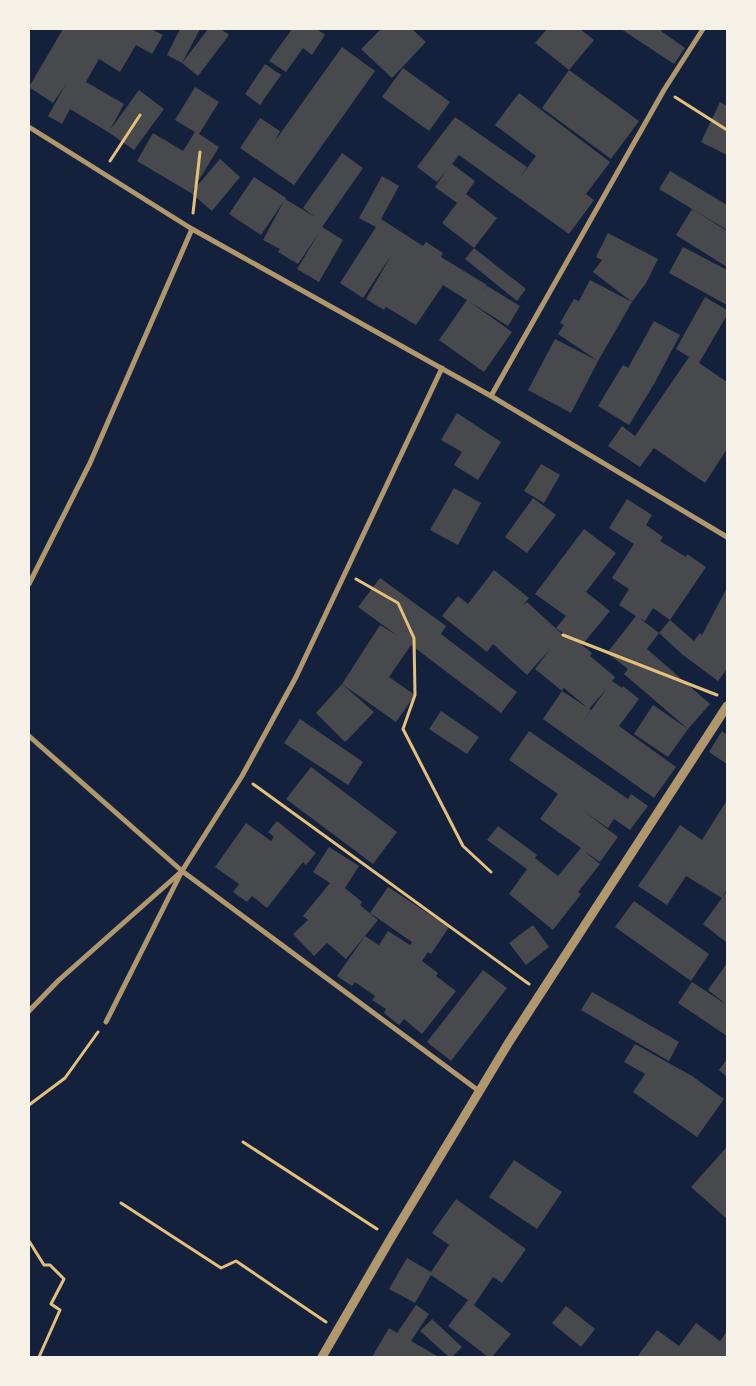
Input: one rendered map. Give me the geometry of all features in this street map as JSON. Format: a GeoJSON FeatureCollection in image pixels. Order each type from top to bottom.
{"type":"FeatureCollection","features":[{"type":"Feature","properties":{"kind":"street"},"geometry":{"type":"LineString","coordinates":[[491,396],[664,90],[703,29]]}},
{"type":"Feature","properties":{"kind":"street"},"geometry":{"type":"LineString","coordinates":[[29,127],[192,228],[491,396],[727,537]]}},
{"type":"Feature","properties":{"kind":"street"},"geometry":{"type":"LineString","coordinates":[[29,584],[90,463],[192,228]]}},
{"type":"Feature","properties":{"kind":"street"},"geometry":{"type":"LineString","coordinates":[[106,1022],[182,871],[242,776],[296,676],[442,368]]}},
{"type":"Feature","properties":{"kind":"street"},"geometry":{"type":"LineString","coordinates":[[322,1357],[479,1091],[727,706]]}},
{"type":"Feature","properties":{"kind":"street"},"geometry":{"type":"LineString","coordinates":[[29,736],[182,871],[479,1091]]}},
{"type":"Feature","properties":{"kind":"street"},"geometry":{"type":"LineString","coordinates":[[29,1011],[59,980],[182,871]]}},
{"type":"Feature","properties":{"kind":"path"},"geometry":{"type":"LineString","coordinates":[[664,90],[727,130]]}},
{"type":"Feature","properties":{"kind":"path"},"geometry":{"type":"LineString","coordinates":[[102,172],[140,115]]}},
{"type":"Feature","properties":{"kind":"path"},"geometry":{"type":"LineString","coordinates":[[192,228],[200,152]]}},
{"type":"Feature","properties":{"kind":"path"},"geometry":{"type":"LineString","coordinates":[[345,572],[398,603],[414,638],[415,695],[403,729],[463,846],[491,872]]}},
{"type":"Feature","properties":{"kind":"path"},"geometry":{"type":"LineString","coordinates":[[563,635],[718,695]]}},
{"type":"Feature","properties":{"kind":"path"},"geometry":{"type":"LineString","coordinates":[[242,776],[542,993]]}},
{"type":"Feature","properties":{"kind":"path"},"geometry":{"type":"LineString","coordinates":[[29,1105],[65,1078],[106,1022]]}},
{"type":"Feature","properties":{"kind":"path"},"geometry":{"type":"LineString","coordinates":[[243,1142],[391,1238]]}},
{"type":"Feature","properties":{"kind":"path"},"geometry":{"type":"LineString","coordinates":[[121,1203],[220,1268],[236,1261],[337,1330]]}},
{"type":"Feature","properties":{"kind":"path"},"geometry":{"type":"LineString","coordinates":[[29,1241],[44,1265],[50,1265],[64,1279],[51,1304],[60,1310],[39,1357]]}},
{"type":"Feature","properties":{"kind":"building"},"geometry":{"type":"Polygon","coordinates":[[[63,29],[151,29],[163,35],[152,54],[136,45],[120,72],[99,59],[86,82],[124,104],[110,130],[139,90],[164,109],[134,150],[70,109],[62,124],[48,116],[66,84],[53,103],[29,87],[63,29]]]}},
{"type":"Feature","properties":{"kind":"building"},"geometry":{"type":"Polygon","coordinates":[[[180,29],[200,29],[182,63],[167,55],[180,29]]]}},
{"type":"Feature","properties":{"kind":"building"},"geometry":{"type":"Polygon","coordinates":[[[208,29],[221,29],[229,35],[198,76],[182,63],[208,29]]]}},
{"type":"Feature","properties":{"kind":"building"},"geometry":{"type":"Polygon","coordinates":[[[292,29],[317,29],[325,35],[312,55],[303,48],[286,72],[269,61],[292,29]]]}},
{"type":"Feature","properties":{"kind":"building"},"geometry":{"type":"Polygon","coordinates":[[[381,29],[412,29],[426,42],[392,78],[361,49],[381,29]]]}},
{"type":"Feature","properties":{"kind":"building"},"geometry":{"type":"Polygon","coordinates":[[[547,29],[580,29],[594,40],[569,70],[535,43],[547,29]]]}},
{"type":"Feature","properties":{"kind":"building"},"geometry":{"type":"Polygon","coordinates":[[[621,29],[662,29],[661,31],[685,48],[674,64],[621,29]]]}},
{"type":"Feature","properties":{"kind":"building"},"geometry":{"type":"Polygon","coordinates":[[[342,47],[375,71],[294,185],[240,148],[260,118],[280,131],[275,141],[342,47]]]}},
{"type":"Feature","properties":{"kind":"building"},"geometry":{"type":"Polygon","coordinates":[[[265,64],[281,75],[260,105],[245,94],[265,64]]]}},
{"type":"Feature","properties":{"kind":"building"},"geometry":{"type":"Polygon","coordinates":[[[403,68],[450,102],[429,131],[382,97],[403,68]]]}},
{"type":"Feature","properties":{"kind":"building"},"geometry":{"type":"Polygon","coordinates":[[[569,70],[639,121],[611,159],[542,108],[569,70]]]}},
{"type":"Feature","properties":{"kind":"building"},"geometry":{"type":"Polygon","coordinates":[[[195,87],[219,102],[199,134],[219,147],[191,193],[137,161],[153,133],[183,151],[195,132],[175,120],[195,87]]]}},
{"type":"Feature","properties":{"kind":"building"},"geometry":{"type":"Polygon","coordinates":[[[519,93],[610,162],[586,194],[594,200],[569,234],[459,155],[452,164],[475,181],[466,194],[497,218],[474,248],[442,223],[457,203],[435,187],[446,171],[437,182],[417,167],[455,117],[527,167],[518,180],[536,156],[495,125],[519,93]]]}},
{"type":"Feature","properties":{"kind":"building"},"geometry":{"type":"Polygon","coordinates":[[[720,102],[727,106],[727,155],[701,142],[720,102]]]}},
{"type":"Feature","properties":{"kind":"building"},"geometry":{"type":"Polygon","coordinates":[[[342,153],[363,168],[322,227],[343,240],[319,282],[297,269],[319,233],[298,264],[278,252],[280,249],[263,240],[285,199],[315,217],[303,208],[342,153]]]}},
{"type":"Feature","properties":{"kind":"building"},"geometry":{"type":"Polygon","coordinates":[[[220,159],[240,177],[212,211],[191,193],[220,159]]]}},
{"type":"Feature","properties":{"kind":"building"},"geometry":{"type":"Polygon","coordinates":[[[670,171],[727,205],[727,230],[659,189],[670,171]]]}},
{"type":"Feature","properties":{"kind":"building"},"geometry":{"type":"Polygon","coordinates":[[[382,176],[399,186],[381,219],[423,246],[426,242],[443,253],[441,257],[487,285],[483,291],[487,286],[520,306],[508,326],[443,285],[416,325],[386,307],[384,310],[366,299],[392,254],[363,298],[340,283],[376,227],[359,218],[382,176]]]}},
{"type":"Feature","properties":{"kind":"building"},"geometry":{"type":"Polygon","coordinates":[[[254,177],[286,198],[261,235],[229,214],[254,177]]]}},
{"type":"Feature","properties":{"kind":"building"},"geometry":{"type":"Polygon","coordinates":[[[692,209],[727,231],[727,267],[676,235],[692,209]]]}},
{"type":"Feature","properties":{"kind":"building"},"geometry":{"type":"Polygon","coordinates":[[[608,233],[658,259],[646,283],[632,302],[593,272],[602,260],[596,257],[608,233]]]}},
{"type":"Feature","properties":{"kind":"building"},"geometry":{"type":"Polygon","coordinates":[[[683,247],[727,270],[727,305],[669,273],[683,247]]]}},
{"type":"Feature","properties":{"kind":"building"},"geometry":{"type":"Polygon","coordinates":[[[474,248],[526,289],[517,301],[465,259],[474,248]]]}},
{"type":"Feature","properties":{"kind":"building"},"geometry":{"type":"Polygon","coordinates":[[[590,280],[632,302],[598,361],[558,334],[564,325],[560,323],[574,299],[579,301],[590,280]]]}},
{"type":"Feature","properties":{"kind":"building"},"geometry":{"type":"Polygon","coordinates":[[[705,297],[727,310],[727,315],[699,363],[727,382],[727,449],[705,483],[654,448],[640,467],[608,446],[622,426],[635,436],[689,357],[676,349],[705,297]]]}},
{"type":"Feature","properties":{"kind":"building"},"geometry":{"type":"Polygon","coordinates":[[[467,300],[512,332],[484,372],[439,340],[467,300]]]}},
{"type":"Feature","properties":{"kind":"building"},"geometry":{"type":"Polygon","coordinates":[[[654,321],[680,335],[654,384],[629,425],[598,406],[623,365],[628,368],[654,321]]]}},
{"type":"Feature","properties":{"kind":"building"},"geometry":{"type":"Polygon","coordinates":[[[555,339],[598,361],[571,413],[528,390],[555,339]]]}},
{"type":"Feature","properties":{"kind":"building"},"geometry":{"type":"Polygon","coordinates":[[[457,413],[501,442],[478,480],[454,465],[462,452],[441,440],[457,413]]]}},
{"type":"Feature","properties":{"kind":"building"},"geometry":{"type":"Polygon","coordinates":[[[541,464],[560,475],[544,503],[524,491],[541,464]]]}},
{"type":"Feature","properties":{"kind":"building"},"geometry":{"type":"Polygon","coordinates":[[[454,488],[481,503],[458,545],[430,530],[454,488]]]}},
{"type":"Feature","properties":{"kind":"building"},"geometry":{"type":"Polygon","coordinates":[[[533,498],[556,515],[527,553],[505,537],[533,498]]]}},
{"type":"Feature","properties":{"kind":"building"},"geometry":{"type":"Polygon","coordinates":[[[627,499],[652,515],[646,525],[663,537],[660,541],[686,557],[687,554],[706,567],[670,620],[653,608],[645,621],[638,617],[659,633],[647,649],[710,704],[688,729],[624,674],[628,669],[607,653],[636,616],[619,605],[629,589],[612,578],[634,544],[609,528],[627,499]]]}},
{"type":"Feature","properties":{"kind":"building"},"geometry":{"type":"Polygon","coordinates":[[[584,529],[616,553],[586,592],[610,611],[582,645],[592,653],[590,656],[615,677],[612,681],[622,688],[623,686],[639,699],[619,726],[676,767],[654,798],[543,719],[562,691],[535,669],[551,648],[527,675],[493,644],[487,652],[442,616],[458,596],[468,604],[494,570],[529,598],[522,606],[527,602],[563,635],[556,628],[566,616],[535,594],[584,529]],[[564,688],[562,691],[587,707],[564,688]],[[607,688],[589,709],[591,710],[582,723],[607,688]]]}},
{"type":"Feature","properties":{"kind":"building"},"geometry":{"type":"Polygon","coordinates":[[[380,578],[446,626],[441,634],[517,692],[501,713],[411,645],[389,677],[415,695],[396,722],[342,684],[380,625],[398,636],[358,607],[380,578]]]}},
{"type":"Feature","properties":{"kind":"building"},"geometry":{"type":"Polygon","coordinates":[[[727,588],[727,669],[718,681],[683,655],[659,633],[670,620],[694,641],[700,633],[702,635],[727,588]]]}},
{"type":"Feature","properties":{"kind":"building"},"geometry":{"type":"Polygon","coordinates":[[[342,684],[374,712],[345,742],[316,713],[342,684]]]}},
{"type":"Feature","properties":{"kind":"building"},"geometry":{"type":"Polygon","coordinates":[[[653,705],[688,729],[668,757],[634,734],[653,705]]]}},
{"type":"Feature","properties":{"kind":"building"},"geometry":{"type":"Polygon","coordinates":[[[441,711],[479,737],[467,754],[429,729],[441,711]]]}},
{"type":"Feature","properties":{"kind":"building"},"geometry":{"type":"Polygon","coordinates":[[[300,719],[363,762],[348,785],[284,743],[300,719]]]}},
{"type":"Feature","properties":{"kind":"building"},"geometry":{"type":"Polygon","coordinates":[[[529,731],[628,799],[631,794],[648,806],[630,830],[614,819],[608,828],[585,812],[618,837],[600,862],[584,851],[600,864],[578,892],[581,894],[553,930],[509,894],[527,869],[487,840],[498,826],[537,855],[535,858],[558,876],[581,848],[540,819],[558,794],[509,760],[529,731]]]}},
{"type":"Feature","properties":{"kind":"building"},"geometry":{"type":"Polygon","coordinates":[[[722,731],[727,735],[727,764],[709,752],[722,731]]]}},
{"type":"Feature","properties":{"kind":"building"},"geometry":{"type":"Polygon","coordinates":[[[311,767],[397,832],[373,864],[286,799],[311,767]]]}},
{"type":"Feature","properties":{"kind":"building"},"geometry":{"type":"Polygon","coordinates":[[[727,800],[727,889],[722,898],[686,876],[667,905],[638,886],[680,825],[702,840],[727,800]]]}},
{"type":"Feature","properties":{"kind":"building"},"geometry":{"type":"Polygon","coordinates":[[[277,821],[316,853],[306,865],[303,862],[267,908],[252,896],[247,902],[233,892],[239,884],[215,867],[246,823],[271,841],[274,837],[268,832],[277,821]]]}},
{"type":"Feature","properties":{"kind":"building"},"geometry":{"type":"Polygon","coordinates":[[[329,847],[359,866],[345,888],[362,902],[360,905],[378,920],[346,959],[327,943],[314,956],[293,934],[308,920],[303,916],[330,883],[313,872],[329,847]]]}},
{"type":"Feature","properties":{"kind":"building"},"geometry":{"type":"Polygon","coordinates":[[[388,887],[449,927],[431,954],[428,952],[422,961],[438,973],[436,976],[456,991],[422,1034],[404,1019],[399,1025],[384,1013],[386,1009],[372,1000],[375,996],[355,982],[352,986],[337,976],[365,936],[379,945],[388,931],[410,945],[412,942],[370,913],[388,887]]]}},
{"type":"Feature","properties":{"kind":"building"},"geometry":{"type":"Polygon","coordinates":[[[727,891],[727,943],[703,924],[727,891]]]}},
{"type":"Feature","properties":{"kind":"building"},"geometry":{"type":"Polygon","coordinates":[[[634,901],[709,954],[691,981],[615,927],[634,901]]]}},
{"type":"Feature","properties":{"kind":"building"},"geometry":{"type":"Polygon","coordinates":[[[533,925],[549,947],[526,965],[509,943],[533,925]]]}},
{"type":"Feature","properties":{"kind":"building"},"geometry":{"type":"Polygon","coordinates":[[[727,963],[727,1005],[708,990],[727,963]]]}},
{"type":"Feature","properties":{"kind":"building"},"geometry":{"type":"Polygon","coordinates":[[[483,970],[507,988],[451,1061],[427,1042],[483,970]]]}},
{"type":"Feature","properties":{"kind":"building"},"geometry":{"type":"Polygon","coordinates":[[[692,982],[727,1005],[727,1036],[678,1003],[692,982]]]}},
{"type":"Feature","properties":{"kind":"building"},"geometry":{"type":"Polygon","coordinates":[[[592,992],[679,1042],[669,1061],[581,1010],[592,992]]]}},
{"type":"Feature","properties":{"kind":"building"},"geometry":{"type":"Polygon","coordinates":[[[635,1044],[692,1076],[724,1099],[697,1137],[633,1092],[645,1074],[624,1062],[635,1044]]]}},
{"type":"Feature","properties":{"kind":"building"},"geometry":{"type":"Polygon","coordinates":[[[727,1059],[727,1077],[719,1070],[727,1059]]]}},
{"type":"Feature","properties":{"kind":"building"},"geometry":{"type":"Polygon","coordinates":[[[727,1149],[727,1219],[691,1187],[727,1149]]]}},
{"type":"Feature","properties":{"kind":"building"},"geometry":{"type":"Polygon","coordinates":[[[514,1160],[562,1192],[537,1229],[489,1197],[514,1160]]]}},
{"type":"Feature","properties":{"kind":"building"},"geometry":{"type":"Polygon","coordinates":[[[456,1199],[526,1249],[502,1283],[493,1277],[474,1305],[511,1334],[492,1357],[488,1357],[448,1326],[468,1300],[431,1275],[415,1303],[389,1289],[407,1258],[431,1272],[449,1245],[432,1233],[456,1199]]]}},
{"type":"Feature","properties":{"kind":"building"},"geometry":{"type":"Polygon","coordinates":[[[416,1305],[429,1314],[411,1341],[439,1357],[372,1357],[389,1328],[397,1333],[416,1305]]]}},
{"type":"Feature","properties":{"kind":"building"},"geometry":{"type":"Polygon","coordinates":[[[566,1306],[595,1329],[581,1347],[552,1323],[566,1306]]]}},
{"type":"Feature","properties":{"kind":"building"},"geometry":{"type":"Polygon","coordinates":[[[432,1319],[462,1347],[452,1357],[449,1357],[420,1331],[432,1319]]]}},
{"type":"Feature","properties":{"kind":"building"},"geometry":{"type":"Polygon","coordinates":[[[696,1323],[720,1341],[727,1331],[727,1357],[637,1357],[657,1330],[679,1346],[696,1323]]]}}]}
